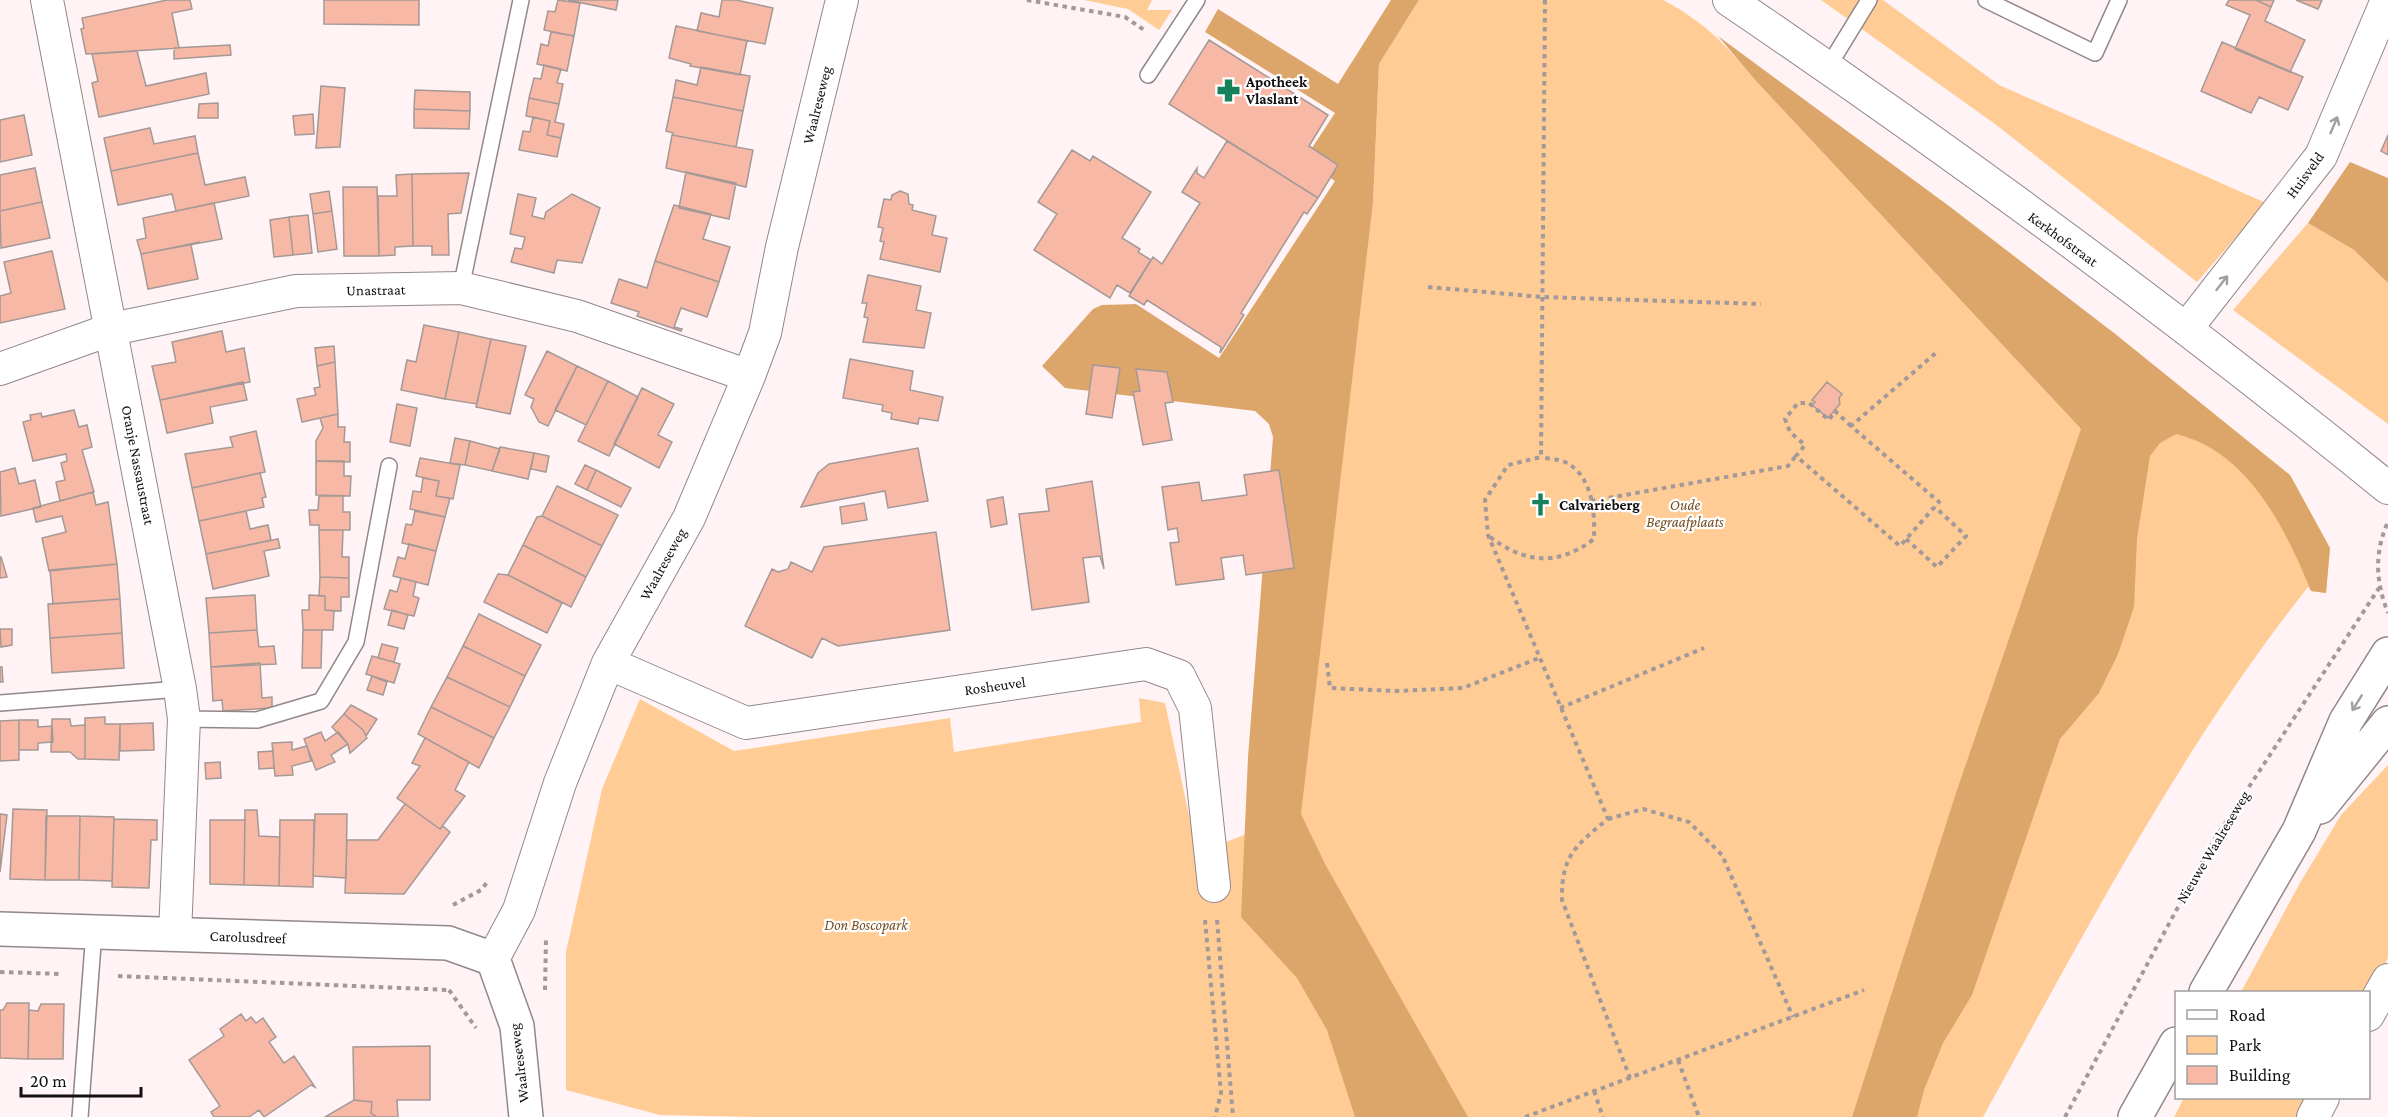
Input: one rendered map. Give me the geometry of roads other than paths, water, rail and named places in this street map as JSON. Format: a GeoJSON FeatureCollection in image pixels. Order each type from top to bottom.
{"type":"FeatureCollection","features":[{"type":"Feature","properties":{"kind":"street","name":"Oranje Nassaustraat"},"geometry":{"type":"LineString","coordinates":[[47,0],[112,329],[182,704],[175,934]]}},
{"type":"Feature","properties":{"kind":"street","name":"Waalreseweg"},"geometry":{"type":"LineString","coordinates":[[525,1117],[517,1026],[493,959],[519,910],[560,783],[608,663],[689,518],[765,333],[782,247],[842,0]]}},
{"type":"Feature","properties":{"kind":"street","name":"Kerkhofstraat"},"geometry":{"type":"LineString","coordinates":[[1729,0],[1828,67],[2186,328],[2388,488]]}},
{"type":"Feature","properties":{"kind":"street","name":"Huisveld"},"geometry":{"type":"LineString","coordinates":[[2186,328],[2321,156],[2387,0]]}},
{"type":"Feature","properties":{"kind":"street","name":"Unastraat"},"geometry":{"type":"LineString","coordinates":[[0,369],[112,329],[296,291],[461,288],[577,316],[749,376]]}},
{"type":"Feature","properties":{"kind":"street"},"geometry":{"type":"LineString","coordinates":[[2207,991],[2299,831],[2346,721],[2388,654]]}},
{"type":"Feature","properties":{"kind":"street","name":"Rosheuvel"},"geometry":{"type":"LineString","coordinates":[[608,663],[628,674],[746,723],[1146,664],[1179,676],[1195,708],[1214,886]]}},
{"type":"Feature","properties":{"kind":"street"},"geometry":{"type":"LineString","coordinates":[[2299,831],[2388,723]]}},
{"type":"Feature","properties":{"kind":"street","name":"Carolusdreef"},"geometry":{"type":"LineString","coordinates":[[0,929],[448,943],[493,959]]}},
{"type":"Feature","properties":{"kind":"street"},"geometry":{"type":"LineString","coordinates":[[2370,1012],[2388,980]]}},
{"type":"Feature","properties":{"kind":"street"},"geometry":{"type":"LineString","coordinates":[[2135,1117],[2175,1046]]}},
{"type":"Feature","properties":{"kind":"street"},"geometry":{"type":"LineString","coordinates":[[2313,1117],[2322,1099]]}},
{"type":"Feature","properties":{"kind":"lane"},"geometry":{"type":"LineString","coordinates":[[461,288],[521,0]]}},
{"type":"Feature","properties":{"kind":"lane"},"geometry":{"type":"LineString","coordinates":[[1148,75],[1197,0]]}},
{"type":"Feature","properties":{"kind":"lane"},"geometry":{"type":"LineString","coordinates":[[1828,67],[1869,0]]}},
{"type":"Feature","properties":{"kind":"lane"},"geometry":{"type":"LineString","coordinates":[[1986,0],[2095,52],[2119,0]]}},
{"type":"Feature","properties":{"kind":"lane"},"geometry":{"type":"LineString","coordinates":[[0,703],[182,704],[256,720],[321,701],[356,642],[389,466]]}},
{"type":"Feature","properties":{"kind":"lane"},"geometry":{"type":"LineString","coordinates":[[80,1117],[94,931]]}},
{"type":"Feature","properties":{"kind":"place","name":"Apotheek Vlaslant"},"geometry":{"type":"Point","coordinates":[1228,91]}},
{"type":"Feature","properties":{"kind":"place","name":"Calvarieberg"},"geometry":{"type":"Point","coordinates":[1541,505]}},
{"type":"Feature","properties":{"kind":"park label","name":"Oude Begraafplaats"},"geometry":{"type":"Point","coordinates":[1685,514]}},
{"type":"Feature","properties":{"kind":"park label","name":"Don Boscopark"},"geometry":{"type":"Point","coordinates":[866,925]}}]}
